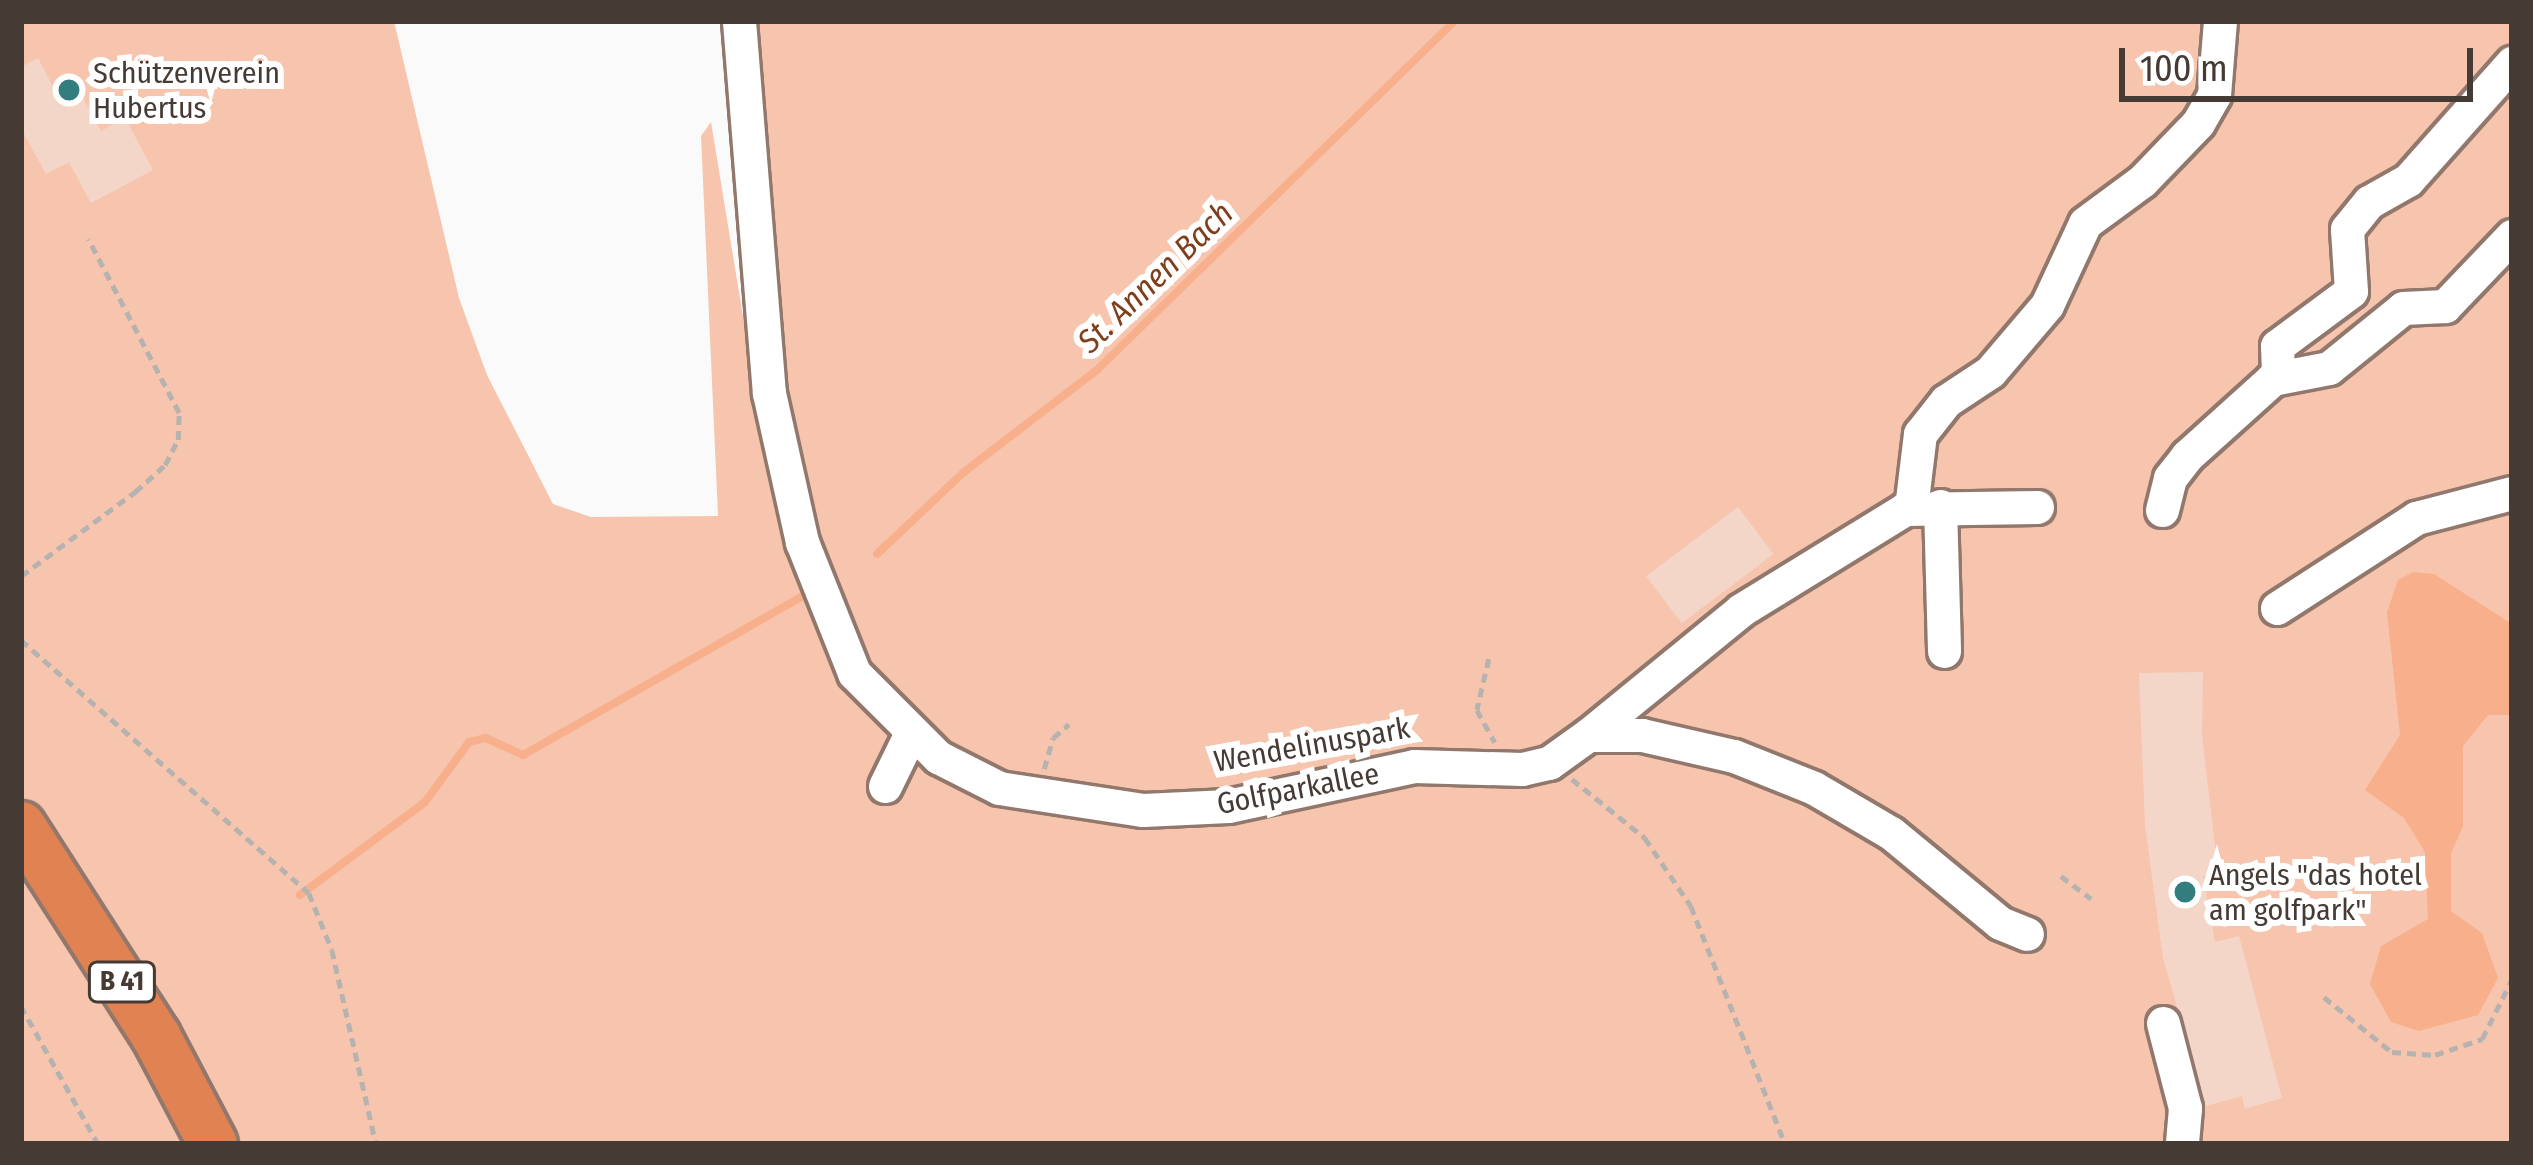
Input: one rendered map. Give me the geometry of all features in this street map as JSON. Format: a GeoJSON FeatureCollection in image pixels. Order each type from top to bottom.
{"type":"FeatureCollection","features":[{"type":"Feature","properties":{"kind":"highway","name":"B 41"},"geometry":{"type":"LineString","coordinates":[[21,826],[156,1036],[214,1144]]}},
{"type":"Feature","properties":{"kind":"lane","name":"Golfparkallee"},"geometry":{"type":"LineString","coordinates":[[740,21],[769,393],[802,542],[854,673],[911,733],[938,757],[999,788],[1144,810],[1228,806],[1414,766],[1549,763]]}},
{"type":"Feature","properties":{"kind":"lane"},"geometry":{"type":"LineString","coordinates":[[1944,651],[1920,434],[1946,401],[1990,372],[2048,305],[2085,223],[2142,181],[2198,123],[2214,95],[2220,21]]}},
{"type":"Feature","properties":{"kind":"lane"},"geometry":{"type":"LineString","coordinates":[[2272,380],[2278,346],[2351,291],[2347,229],[2369,202],[2408,180],[2512,63]]}},
{"type":"Feature","properties":{"kind":"lane"},"geometry":{"type":"LineString","coordinates":[[2162,510],[2170,478],[2187,456],[2272,380],[2329,368],[2403,308],[2445,307],[2512,236]]}},
{"type":"Feature","properties":{"kind":"lane"},"geometry":{"type":"LineString","coordinates":[[2277,608],[2416,518],[2512,493]]}},
{"type":"Feature","properties":{"kind":"lane"},"geometry":{"type":"LineString","coordinates":[[1549,763],[1741,610],[1851,537],[1926,507],[2037,507]]}},
{"type":"Feature","properties":{"kind":"lane"},"geometry":{"type":"LineString","coordinates":[[885,786],[911,733]]}},
{"type":"Feature","properties":{"kind":"lane"},"geometry":{"type":"LineString","coordinates":[[1588,735],[1642,735],[1734,756],[1814,788],[1891,833],[2000,923],[2027,934]]}},
{"type":"Feature","properties":{"kind":"lane"},"geometry":{"type":"LineString","coordinates":[[2163,1023],[2185,1108],[2182,1144]]}},
{"type":"Feature","properties":{"kind":"path"},"geometry":{"type":"LineString","coordinates":[[21,575],[135,492],[165,465],[178,440],[178,413],[88,239]]}},
{"type":"Feature","properties":{"kind":"path"},"geometry":{"type":"LineString","coordinates":[[21,640],[309,893],[332,950],[376,1144]]}},
{"type":"Feature","properties":{"kind":"path"},"geometry":{"type":"LineString","coordinates":[[1481,745],[1498,747],[1477,710],[1489,659]]}},
{"type":"Feature","properties":{"kind":"path"},"geometry":{"type":"LineString","coordinates":[[1024,772],[1043,778],[1053,738],[1069,724]]}},
{"type":"Feature","properties":{"kind":"path"},"geometry":{"type":"LineString","coordinates":[[1549,763],[1646,838],[1691,906],[1785,1144]]}},
{"type":"Feature","properties":{"kind":"path"},"geometry":{"type":"LineString","coordinates":[[2061,876],[2091,898]]}},
{"type":"Feature","properties":{"kind":"path"},"geometry":{"type":"LineString","coordinates":[[2324,998],[2392,1052],[2435,1055],[2482,1039],[2512,979]]}},
{"type":"Feature","properties":{"kind":"path"},"geometry":{"type":"LineString","coordinates":[[21,1006],[98,1144]]}},
{"type":"Feature","properties":{"kind":"shaded area"},"geometry":{"type":"Polygon","coordinates":[[[21,21],[394,21],[459,298],[487,375],[553,504],[591,517],[718,516],[701,136],[711,122],[750,359],[729,21],[2512,21],[2512,1144],[21,1144],[21,21]]]}},
{"type":"Feature","properties":{"kind":"shaded area"},"geometry":{"type":"Polygon","coordinates":[[[2413,572],[2434,574],[2512,624],[2512,715],[2488,715],[2463,746],[2463,827],[2451,853],[2451,911],[2482,933],[2498,978],[2478,1015],[2419,1031],[2391,1022],[2370,984],[2381,946],[2428,919],[2425,852],[2404,818],[2365,790],[2400,735],[2387,612],[2398,580],[2413,572]]]}},
{"type":"Feature","properties":{"kind":"building"},"geometry":{"type":"Polygon","coordinates":[[[38,58],[61,102],[80,92],[101,131],[125,118],[153,170],[91,203],[69,162],[46,174],[21,128],[21,67],[38,58]]]}},
{"type":"Feature","properties":{"kind":"building"},"geometry":{"type":"Polygon","coordinates":[[[1738,507],[1774,554],[1682,623],[1646,576],[1738,507]]]}},
{"type":"Feature","properties":{"kind":"building","name":"Angels \"das hotel am golfpark\""},"geometry":{"type":"Polygon","coordinates":[[[2203,672],[2202,734],[2218,873],[2203,876],[2215,942],[2239,936],[2282,1098],[2245,1109],[2242,1096],[2206,1106],[2163,958],[2145,825],[2139,673],[2203,672]]]}},
{"type":"Feature","properties":{"kind":"waterway","name":"St. Annen Bach"},"geometry":{"type":"LineString","coordinates":[[877,554],[964,472],[1098,369],[1455,21]]}},
{"type":"Feature","properties":{"kind":"waterway","name":"St. Annen Bach"},"geometry":{"type":"LineString","coordinates":[[300,895],[425,802],[469,742],[486,738],[523,755],[803,596]]}},
{"type":"Feature","properties":{"kind":"place","name":"Schützenverein Hubertus"},"geometry":{"type":"Point","coordinates":[69,90]}},
{"type":"Feature","properties":{"kind":"place","name":"Angels \"das hotel am golfpark\""},"geometry":{"type":"Point","coordinates":[2185,892]}}]}
